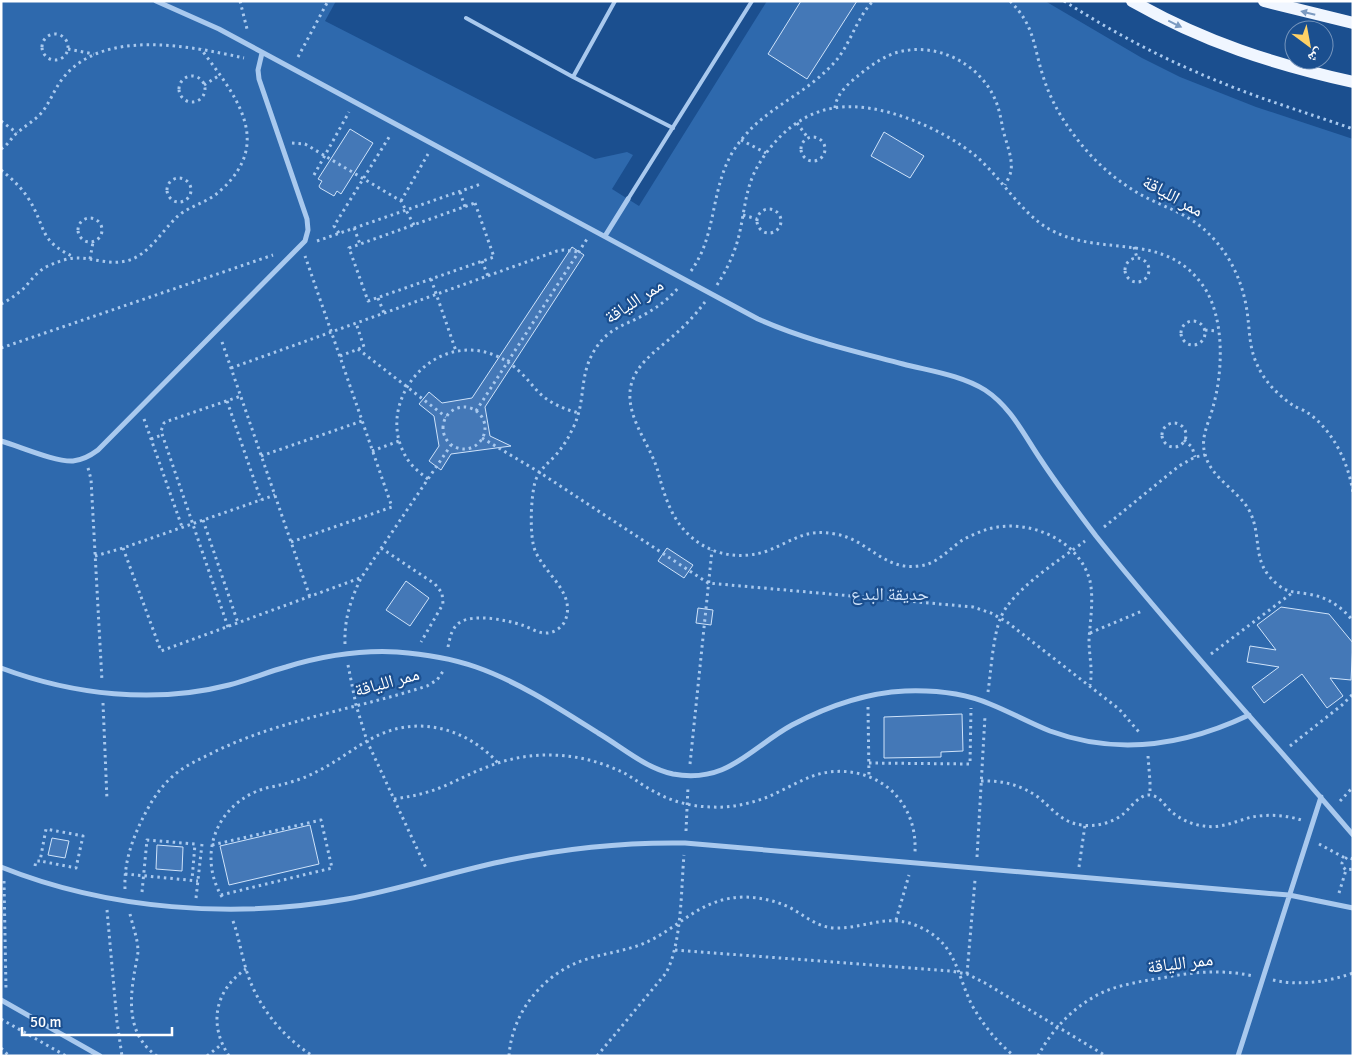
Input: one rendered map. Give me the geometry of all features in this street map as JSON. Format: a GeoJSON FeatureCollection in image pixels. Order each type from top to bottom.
{"type":"FeatureCollection","features":[{"type":"Feature","properties":{"kind":"main road"},"geometry":{"type":"LineString","coordinates":[[1132,1],[1182,28],[1214,42],[1279,64],[1353,82]]}},
{"type":"Feature","properties":{"kind":"main road"},"geometry":{"type":"LineString","coordinates":[[1264,1],[1353,23]]}},
{"type":"Feature","properties":{"kind":"main road"},"geometry":{"type":"LineString","coordinates":[[1327,76],[1353,92]]}},
{"type":"Feature","properties":{"kind":"street"},"geometry":{"type":"LineString","coordinates":[[156,1],[187,14],[251,47],[758,319],[819,342],[960,378],[985,390],[996,398],[1015,419],[1056,483],[1153,606],[1353,835]]}},
{"type":"Feature","properties":{"kind":"street"},"geometry":{"type":"LineString","coordinates":[[1,440],[66,461],[83,459],[98,450],[305,242],[308,230],[307,219],[259,79],[259,62],[262,53]]}},
{"type":"Feature","properties":{"kind":"street"},"geometry":{"type":"LineString","coordinates":[[605,236],[628,199]]}},
{"type":"Feature","properties":{"kind":"street"},"geometry":{"type":"LineString","coordinates":[[1,668],[103,694],[157,694],[204,690],[241,682],[308,661],[346,654],[391,652],[446,658],[476,667],[510,682],[583,723],[649,765],[661,770],[689,776],[714,773],[726,768],[739,762],[797,722],[836,704],[868,695],[928,691],[971,698],[986,702],[1032,724],[1071,738],[1109,744],[1145,745],[1190,738],[1250,715]]}},
{"type":"Feature","properties":{"kind":"street"},"geometry":{"type":"LineString","coordinates":[[1238,1056],[1321,798]]}},
{"type":"Feature","properties":{"kind":"street"},"geometry":{"type":"LineString","coordinates":[[3,868],[58,886],[127,901],[195,908],[262,908],[313,904],[389,890],[430,878],[552,852],[640,842],[685,843],[1289,895],[1353,908]]}},
{"type":"Feature","properties":{"kind":"street"},"geometry":{"type":"LineString","coordinates":[[4,1001],[100,1056]]}},
{"type":"Feature","properties":{"kind":"lane"},"geometry":{"type":"LineString","coordinates":[[574,77],[615,1]]}},
{"type":"Feature","properties":{"kind":"lane"},"geometry":{"type":"LineString","coordinates":[[628,199],[752,1]]}},
{"type":"Feature","properties":{"kind":"lane"},"geometry":{"type":"LineString","coordinates":[[466,18],[673,128]]}},
{"type":"Feature","properties":{"kind":"path"},"geometry":{"type":"LineString","coordinates":[[240,1],[251,47]]}},
{"type":"Feature","properties":{"kind":"path"},"geometry":{"type":"LineString","coordinates":[[292,69],[328,1]]}},
{"type":"Feature","properties":{"kind":"path","name":"ممر اللياقة"},"geometry":{"type":"LineString","coordinates":[[157,1056],[140,1039],[133,1022],[132,990],[138,952],[125,887],[125,874],[132,840],[154,796],[174,775],[200,759],[252,735],[433,684],[441,675],[451,633],[458,624],[465,620],[489,618],[543,633],[556,631],[565,620],[566,605],[561,588],[538,557],[533,542],[533,492],[539,472],[565,442],[573,429],[579,414],[585,371],[596,347],[615,328],[641,317],[665,301],[686,280],[695,267],[708,239],[720,179],[741,140],[762,118],[803,90],[834,64],[873,1]]}},
{"type":"Feature","properties":{"kind":"path","name":"ممر اللياقة"},"geometry":{"type":"LineString","coordinates":[[1010,1],[1026,20],[1032,33],[1048,90],[1076,139],[1094,159],[1134,191],[1194,221],[1218,244],[1228,257],[1242,288],[1246,306],[1249,340],[1257,365],[1272,388],[1294,406],[1308,412],[1331,437],[1346,467],[1353,493]]}},
{"type":"Feature","properties":{"kind":"path"},"geometry":{"type":"LineString","coordinates":[[1064,1],[1117,33],[1186,68],[1256,96],[1353,129]]}},
{"type":"Feature","properties":{"kind":"path"},"geometry":{"type":"LineString","coordinates":[[55,34],[64,38],[68,48],[62,58],[52,59],[46,57],[43,53],[42,42],[50,35],[55,34]]}},
{"type":"Feature","properties":{"kind":"path"},"geometry":{"type":"LineString","coordinates":[[1,149],[41,113],[63,78],[72,68],[95,54],[110,50],[155,45],[201,49],[259,62]]}},
{"type":"Feature","properties":{"kind":"path"},"geometry":{"type":"LineString","coordinates":[[68,48],[95,54]]}},
{"type":"Feature","properties":{"kind":"path"},"geometry":{"type":"LineString","coordinates":[[1,304],[22,290],[46,267],[65,260],[75,258],[115,263],[132,259],[146,250],[186,210],[210,199],[220,191],[240,168],[246,152],[248,137],[241,110],[235,96],[201,49]]}},
{"type":"Feature","properties":{"kind":"path"},"geometry":{"type":"LineString","coordinates":[[835,108],[840,94],[854,79],[869,67],[894,53],[924,50],[940,52],[954,57],[977,74],[994,97],[1010,159],[1010,171],[1005,185]]}},
{"type":"Feature","properties":{"kind":"path"},"geometry":{"type":"LineString","coordinates":[[204,85],[220,75]]}},
{"type":"Feature","properties":{"kind":"path"},"geometry":{"type":"LineString","coordinates":[[187,77],[197,77],[204,85],[203,94],[196,101],[186,101],[179,93],[180,84],[187,77]]}},
{"type":"Feature","properties":{"kind":"path"},"geometry":{"type":"LineString","coordinates":[[314,175],[354,103]]}},
{"type":"Feature","properties":{"kind":"path"},"geometry":{"type":"LineString","coordinates":[[1,120],[18,132]]}},
{"type":"Feature","properties":{"kind":"path"},"geometry":{"type":"LineString","coordinates":[[797,123],[808,138]]}},
{"type":"Feature","properties":{"kind":"path"},"geometry":{"type":"LineString","coordinates":[[339,233],[334,226],[397,125]]}},
{"type":"Feature","properties":{"kind":"path"},"geometry":{"type":"LineString","coordinates":[[808,138],[818,138],[822,141],[824,152],[818,160],[808,160],[801,152],[801,146],[808,138]]}},
{"type":"Feature","properties":{"kind":"path"},"geometry":{"type":"LineString","coordinates":[[741,140],[766,153]]}},
{"type":"Feature","properties":{"kind":"path"},"geometry":{"type":"LineString","coordinates":[[282,147],[299,142],[305,144],[363,178],[401,201],[414,225]]}},
{"type":"Feature","properties":{"kind":"path"},"geometry":{"type":"LineString","coordinates":[[401,201],[433,144]]}},
{"type":"Feature","properties":{"kind":"path"},"geometry":{"type":"LineString","coordinates":[[1,170],[29,198],[47,238],[59,250],[75,258]]}},
{"type":"Feature","properties":{"kind":"path"},"geometry":{"type":"LineString","coordinates":[[178,178],[184,179],[190,186],[190,196],[182,202],[172,200],[167,192],[170,183],[178,178]]}},
{"type":"Feature","properties":{"kind":"path"},"geometry":{"type":"LineString","coordinates":[[291,542],[392,507],[302,246],[498,179]]}},
{"type":"Feature","properties":{"kind":"path"},"geometry":{"type":"LineString","coordinates":[[460,192],[465,206]]}},
{"type":"Feature","properties":{"kind":"path"},"geometry":{"type":"LineString","coordinates":[[182,202],[186,210]]}},
{"type":"Feature","properties":{"kind":"path"},"geometry":{"type":"LineString","coordinates":[[475,203],[494,257],[368,301],[349,248],[465,206],[475,203]]}},
{"type":"Feature","properties":{"kind":"path"},"geometry":{"type":"LineString","coordinates":[[763,210],[774,210],[780,218],[780,224],[774,232],[763,232],[759,229],[757,219],[763,210]]}},
{"type":"Feature","properties":{"kind":"path"},"geometry":{"type":"LineString","coordinates":[[743,216],[757,219]]}},
{"type":"Feature","properties":{"kind":"path"},"geometry":{"type":"LineString","coordinates":[[90,259],[93,242],[100,236],[101,226],[94,219],[84,219],[78,227],[80,236],[88,242],[93,242]]}},
{"type":"Feature","properties":{"kind":"path"},"geometry":{"type":"LineString","coordinates":[[354,228],[360,244]]}},
{"type":"Feature","properties":{"kind":"path"},"geometry":{"type":"LineString","coordinates":[[476,411],[593,229]]}},
{"type":"Feature","properties":{"kind":"path"},"geometry":{"type":"LineString","coordinates":[[1134,247],[1137,258]]}},
{"type":"Feature","properties":{"kind":"path"},"geometry":{"type":"LineString","coordinates":[[231,368],[557,251],[578,252]]}},
{"type":"Feature","properties":{"kind":"path"},"geometry":{"type":"LineString","coordinates":[[1,348],[274,255]]}},
{"type":"Feature","properties":{"kind":"path"},"geometry":{"type":"LineString","coordinates":[[1137,258],[1143,259],[1149,267],[1147,277],[1137,282],[1132,281],[1125,273],[1128,262],[1137,258]]}},
{"type":"Feature","properties":{"kind":"path"},"geometry":{"type":"LineString","coordinates":[[482,261],[488,276]]}},
{"type":"Feature","properties":{"kind":"path"},"geometry":{"type":"LineString","coordinates":[[431,279],[456,351]]}},
{"type":"Feature","properties":{"kind":"path"},"geometry":{"type":"LineString","coordinates":[[378,298],[384,313]]}},
{"type":"Feature","properties":{"kind":"path"},"geometry":{"type":"LineString","coordinates":[[1205,330],[1202,341],[1198,344],[1188,344],[1183,341],[1181,336],[1184,326],[1193,321],[1198,322],[1205,330],[1218,331]]}},
{"type":"Feature","properties":{"kind":"path"},"geometry":{"type":"LineString","coordinates":[[340,356],[364,347],[356,323]]}},
{"type":"Feature","properties":{"kind":"path"},"geometry":{"type":"LineString","coordinates":[[218,330],[310,597]]}},
{"type":"Feature","properties":{"kind":"path"},"geometry":{"type":"LineString","coordinates":[[358,349],[446,417]]}},
{"type":"Feature","properties":{"kind":"path"},"geometry":{"type":"LineString","coordinates":[[428,479],[413,466],[402,450],[397,427],[398,413],[406,386],[412,378],[428,364],[446,354],[456,351],[484,351],[508,362],[545,398],[579,414]]}},
{"type":"Feature","properties":{"kind":"path"},"geometry":{"type":"LineString","coordinates":[[228,626],[162,435],[162,427],[168,421],[241,396]]}},
{"type":"Feature","properties":{"kind":"path"},"geometry":{"type":"LineString","coordinates":[[227,401],[261,500]]}},
{"type":"Feature","properties":{"kind":"path"},"geometry":{"type":"LineString","coordinates":[[140,408],[182,527]]}},
{"type":"Feature","properties":{"kind":"path"},"geometry":{"type":"LineString","coordinates":[[470,408],[476,411],[481,416],[485,431],[478,444],[464,449],[457,448],[451,444],[443,432],[446,417],[456,409],[470,408]]}},
{"type":"Feature","properties":{"kind":"path"},"geometry":{"type":"LineString","coordinates":[[261,456],[362,421]]}},
{"type":"Feature","properties":{"kind":"path"},"geometry":{"type":"LineString","coordinates":[[1168,424],[1178,424],[1185,430],[1184,440],[1177,446],[1167,445],[1162,437],[1164,428],[1168,424]]}},
{"type":"Feature","properties":{"kind":"path"},"geometry":{"type":"LineString","coordinates":[[151,439],[162,435]]}},
{"type":"Feature","properties":{"kind":"path"},"geometry":{"type":"LineString","coordinates":[[482,438],[539,472],[708,583],[973,607],[1000,618],[1119,709],[1139,732],[1145,745],[1150,770],[1150,795]]}},
{"type":"Feature","properties":{"kind":"path"},"geometry":{"type":"LineString","coordinates":[[1184,440],[1192,447],[1195,457]]}},
{"type":"Feature","properties":{"kind":"path"},"geometry":{"type":"LineString","coordinates":[[372,451],[399,441]]}},
{"type":"Feature","properties":{"kind":"path"},"geometry":{"type":"LineString","coordinates":[[430,878],[367,741],[356,705],[346,654],[345,629],[346,617],[361,578],[451,444]]}},
{"type":"Feature","properties":{"kind":"path"},"geometry":{"type":"LineString","coordinates":[[966,974],[976,868],[986,702],[1000,618],[1012,598],[1020,590],[1095,534],[1179,466],[1205,454]]}},
{"type":"Feature","properties":{"kind":"path"},"geometry":{"type":"LineString","coordinates":[[83,459],[91,479],[107,800]]}},
{"type":"Feature","properties":{"kind":"path"},"geometry":{"type":"LineString","coordinates":[[95,556],[275,495]]}},
{"type":"Feature","properties":{"kind":"path"},"geometry":{"type":"LineString","coordinates":[[203,520],[238,623]]}},
{"type":"Feature","properties":{"kind":"path"},"geometry":{"type":"LineString","coordinates":[[123,548],[161,651],[361,578]]}},
{"type":"Feature","properties":{"kind":"path"},"geometry":{"type":"LineString","coordinates":[[381,548],[435,584],[442,593],[443,604],[414,654]]}},
{"type":"Feature","properties":{"kind":"path"},"geometry":{"type":"LineString","coordinates":[[598,1056],[666,973],[675,950],[689,776],[712,550]]}},
{"type":"Feature","properties":{"kind":"path"},"geometry":{"type":"LineString","coordinates":[[1201,662],[1292,592]]}},
{"type":"Feature","properties":{"kind":"path"},"geometry":{"type":"LineString","coordinates":[[1090,633],[1153,606]]}},
{"type":"Feature","properties":{"kind":"path"},"geometry":{"type":"LineString","coordinates":[[1282,753],[1342,706],[1353,694]]}},
{"type":"Feature","properties":{"kind":"path"},"geometry":{"type":"LineString","coordinates":[[868,695],[869,777]]}},
{"type":"Feature","properties":{"kind":"path"},"geometry":{"type":"LineString","coordinates":[[868,763],[970,764],[971,698]]}},
{"type":"Feature","properties":{"kind":"path"},"geometry":{"type":"LineString","coordinates":[[313,1056],[291,1039],[276,1024],[263,1007],[253,988],[246,969],[239,938],[214,875],[212,845],[216,829],[222,819],[233,806],[247,796],[257,791],[314,774],[330,766],[367,741],[395,729],[423,726],[438,727],[477,743],[498,762]]}},
{"type":"Feature","properties":{"kind":"path"},"geometry":{"type":"LineString","coordinates":[[394,799],[432,790],[498,762],[514,758],[539,756],[580,758],[612,768],[656,793],[688,804],[720,807],[752,802],[809,777],[833,771],[857,773],[869,777],[890,789],[898,798],[910,818],[916,840],[912,863],[896,920]]}},
{"type":"Feature","properties":{"kind":"path"},"geometry":{"type":"LineString","coordinates":[[981,781],[993,780],[1018,786],[1039,798],[1061,818],[1069,822],[1085,825],[1113,820],[1122,815],[1141,798],[1150,795],[1160,799],[1172,812],[1182,819],[1204,826],[1222,826],[1254,817],[1270,816],[1298,819],[1312,825]]}},
{"type":"Feature","properties":{"kind":"path"},"geometry":{"type":"LineString","coordinates":[[1331,810],[1353,787]]}},
{"type":"Feature","properties":{"kind":"path"},"geometry":{"type":"LineString","coordinates":[[212,845],[321,820],[332,868],[221,894]]}},
{"type":"Feature","properties":{"kind":"path"},"geometry":{"type":"LineString","coordinates":[[1078,876],[1085,825]]}},
{"type":"Feature","properties":{"kind":"path"},"geometry":{"type":"LineString","coordinates":[[46,828],[83,836],[76,868],[40,861],[46,828]]}},
{"type":"Feature","properties":{"kind":"path"},"geometry":{"type":"LineString","coordinates":[[1307,838],[1345,858],[1353,859]]}},
{"type":"Feature","properties":{"kind":"path"},"geometry":{"type":"LineString","coordinates":[[142,903],[147,840],[195,844],[192,880]]}},
{"type":"Feature","properties":{"kind":"path"},"geometry":{"type":"LineString","coordinates":[[195,908],[202,844]]}},
{"type":"Feature","properties":{"kind":"path"},"geometry":{"type":"LineString","coordinates":[[1345,858],[1342,866],[1346,870]]}},
{"type":"Feature","properties":{"kind":"path"},"geometry":{"type":"LineString","coordinates":[[3,868],[3,1020],[66,1056]]}},
{"type":"Feature","properties":{"kind":"path"},"geometry":{"type":"LineString","coordinates":[[1346,870],[1353,869]]}},
{"type":"Feature","properties":{"kind":"path"},"geometry":{"type":"LineString","coordinates":[[1335,904],[1346,870]]}},
{"type":"Feature","properties":{"kind":"path"},"geometry":{"type":"LineString","coordinates":[[125,874],[198,881]]}},
{"type":"Feature","properties":{"kind":"path"},"geometry":{"type":"LineString","coordinates":[[106,897],[117,1022],[122,1056]]}},
{"type":"Feature","properties":{"kind":"path"},"geometry":{"type":"LineString","coordinates":[[509,1056],[512,1039],[522,1013],[538,990],[548,980],[572,965],[640,945],[678,924],[700,908],[728,899],[742,897],[757,898],[785,905],[811,921],[826,927],[843,927],[883,920],[896,920],[917,925],[936,936],[951,953],[965,990],[981,1021],[992,1035],[1014,1056]]}},
{"type":"Feature","properties":{"kind":"path"},"geometry":{"type":"LineString","coordinates":[[675,950],[966,974],[985,982],[1106,1056]]}},
{"type":"Feature","properties":{"kind":"path"},"geometry":{"type":"LineString","coordinates":[[229,1056],[222,1044],[217,1020],[221,996],[231,981],[246,969]]}},
{"type":"Feature","properties":{"kind":"path","name":"ممر اللياقة"},"geometry":{"type":"LineString","coordinates":[[1038,1056],[1058,1027],[1084,1003],[1115,988],[1132,983],[1189,972],[1209,971],[1229,972],[1279,982],[1313,982],[1353,974]]}},
{"type":"Feature","properties":{"kind":"path"},"geometry":{"type":"LineString","coordinates":[[208,1056],[222,1044]]}},
{"type":"Feature","properties":{"kind":"path"},"geometry":{"type":"LineString","coordinates":[[1,1048],[9,1056]]}},
{"type":"Feature","properties":{"kind":"green space","name":"حديقة البدع"},"geometry":{"type":"Polygon","coordinates":[[[1,1],[336,1],[325,21],[595,159],[627,152],[633,155],[612,189],[639,206],[767,1],[1045,1],[1142,58],[1180,77],[1256,107],[1353,139],[1353,1056],[1,1056],[1,1]]]}},
{"type":"Feature","properties":{"kind":"building"},"geometry":{"type":"Polygon","coordinates":[[[801,1],[857,1],[807,79],[768,54],[801,1]]]}},
{"type":"Feature","properties":{"kind":"building"},"geometry":{"type":"Polygon","coordinates":[[[350,129],[373,143],[341,194],[337,191],[334,196],[320,188],[319,186],[322,181],[318,179],[350,129]]]}},
{"type":"Feature","properties":{"kind":"building"},"geometry":{"type":"Polygon","coordinates":[[[884,132],[924,156],[910,178],[871,156],[884,132]]]}},
{"type":"Feature","properties":{"kind":"building"},"geometry":{"type":"Polygon","coordinates":[[[572,247],[584,255],[485,407],[490,436],[511,446],[451,454],[441,470],[429,461],[439,446],[434,416],[419,404],[429,392],[442,403],[472,398],[572,247]]]}},
{"type":"Feature","properties":{"kind":"building"},"geometry":{"type":"Polygon","coordinates":[[[667,548],[693,565],[684,578],[658,561],[667,548]]]}},
{"type":"Feature","properties":{"kind":"building"},"geometry":{"type":"Polygon","coordinates":[[[406,581],[429,598],[410,626],[386,610],[406,581]]]}},
{"type":"Feature","properties":{"kind":"building"},"geometry":{"type":"Polygon","coordinates":[[[1281,607],[1329,614],[1353,643],[1351,680],[1330,678],[1343,696],[1327,708],[1302,674],[1264,703],[1252,687],[1279,667],[1247,662],[1250,646],[1276,650],[1257,625],[1281,607]]]}},
{"type":"Feature","properties":{"kind":"building"},"geometry":{"type":"Polygon","coordinates":[[[698,608],[713,610],[711,625],[696,623],[698,608]]]}},
{"type":"Feature","properties":{"kind":"building"},"geometry":{"type":"Polygon","coordinates":[[[962,714],[963,751],[941,752],[941,757],[884,758],[884,717],[962,714]]]}},
{"type":"Feature","properties":{"kind":"building"},"geometry":{"type":"Polygon","coordinates":[[[310,825],[319,864],[229,885],[220,846],[310,825]]]}},
{"type":"Feature","properties":{"kind":"building"},"geometry":{"type":"Polygon","coordinates":[[[52,838],[69,841],[65,858],[48,855],[52,838]]]}},
{"type":"Feature","properties":{"kind":"building"},"geometry":{"type":"Polygon","coordinates":[[[157,845],[183,847],[182,871],[156,869],[157,845]]]}}]}
